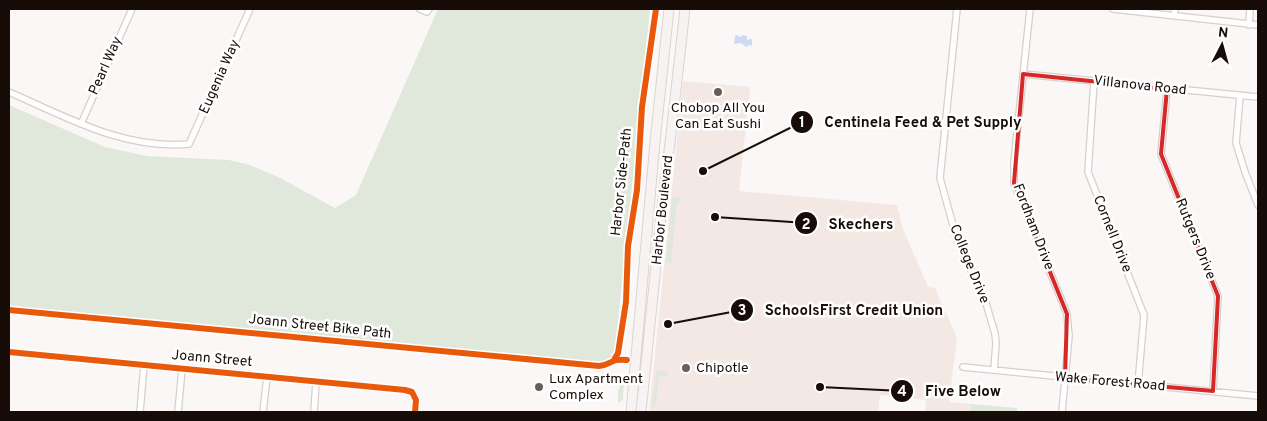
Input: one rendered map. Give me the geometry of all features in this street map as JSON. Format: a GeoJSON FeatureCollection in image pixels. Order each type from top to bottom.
{"type":"FeatureCollection","features":[{"type":"Feature","properties":{"kind":"main road","name":"Harbor Boulevard"},"geometry":{"type":"LineString","coordinates":[[630,412],[669,9]]}},
{"type":"Feature","properties":{"kind":"main road","name":"Harbor Boulevard"},"geometry":{"type":"LineString","coordinates":[[641,412],[685,9]]}},
{"type":"Feature","properties":{"kind":"street","name":"Pearl Way"},"geometry":{"type":"LineString","coordinates":[[81,124],[132,9]]}},
{"type":"Feature","properties":{"kind":"street","name":"Eugenia Way"},"geometry":{"type":"LineString","coordinates":[[81,124],[109,135],[142,142],[189,144],[250,9]]}},
{"type":"Feature","properties":{"kind":"street"},"geometry":{"type":"LineString","coordinates":[[420,9],[428,10]]}},
{"type":"Feature","properties":{"kind":"street","name":"College Drive"},"geometry":{"type":"LineString","coordinates":[[957,9],[940,178],[957,240],[986,303],[996,334],[994,370]]}},
{"type":"Feature","properties":{"kind":"street","name":"Fordham Drive"},"geometry":{"type":"LineString","coordinates":[[1030,9],[1014,162],[1014,183],[1067,314],[1070,336],[1062,412]]}},
{"type":"Feature","properties":{"kind":"street"},"geometry":{"type":"LineString","coordinates":[[1113,9],[1258,25]]}},
{"type":"Feature","properties":{"kind":"street"},"geometry":{"type":"LineString","coordinates":[[1174,16],[1175,9]]}},
{"type":"Feature","properties":{"kind":"street"},"geometry":{"type":"LineString","coordinates":[[1248,24],[1250,9]]}},
{"type":"Feature","properties":{"kind":"street","name":"Villanova Road"},"geometry":{"type":"LineString","coordinates":[[1023,74],[1258,97]]}},
{"type":"Feature","properties":{"kind":"street","name":"Cornell Drive"},"geometry":{"type":"LineString","coordinates":[[1094,82],[1088,172],[1144,315],[1138,385]]}},
{"type":"Feature","properties":{"kind":"street","name":"Rutgers Drive"},"geometry":{"type":"LineString","coordinates":[[1167,89],[1161,154],[1218,296],[1213,391]]}},
{"type":"Feature","properties":{"kind":"street"},"geometry":{"type":"LineString","coordinates":[[9,92],[81,124]]}},
{"type":"Feature","properties":{"kind":"street"},"geometry":{"type":"LineString","coordinates":[[1240,96],[1236,143],[1258,205]]}},
{"type":"Feature","properties":{"kind":"street","name":"Joann Street"},"geometry":{"type":"LineString","coordinates":[[9,352],[404,390],[412,392],[416,400],[415,412]]}},
{"type":"Feature","properties":{"kind":"street"},"geometry":{"type":"LineString","coordinates":[[140,412],[144,365]]}},
{"type":"Feature","properties":{"kind":"street","name":"Wake Forest Road"},"geometry":{"type":"LineString","coordinates":[[963,368],[1258,396]]}},
{"type":"Feature","properties":{"kind":"street"},"geometry":{"type":"LineString","coordinates":[[178,412],[182,369]]}},
{"type":"Feature","properties":{"kind":"street"},"geometry":{"type":"LineString","coordinates":[[263,412],[267,377]]}},
{"type":"Feature","properties":{"kind":"street"},"geometry":{"type":"LineString","coordinates":[[314,412],[316,382]]}},
{"type":"Feature","properties":{"kind":"highlighted area"},"geometry":{"type":"Polygon","coordinates":[[[1023,74],[1167,89],[1161,154],[1218,296],[1213,391],[1065,378],[1067,314],[1014,183],[1023,74]]]}},
{"type":"Feature","properties":{"kind":"shaded area"},"geometry":{"type":"Polygon","coordinates":[[[438,9],[650,9],[615,351],[609,361],[599,364],[9,308],[9,105],[105,147],[147,156],[229,160],[250,165],[280,178],[335,208],[356,195],[438,9]]]}},
{"type":"Feature","properties":{"kind":"shaded area"},"geometry":{"type":"Polygon","coordinates":[[[683,81],[750,87],[739,191],[897,205],[903,229],[928,287],[935,288],[957,338],[949,402],[971,404],[970,412],[925,412],[926,400],[880,395],[878,412],[649,412],[683,81]]]}},
{"type":"Feature","properties":{"kind":"shaded area"},"geometry":{"type":"Polygon","coordinates":[[[672,197],[682,198],[681,201],[677,201],[671,263],[667,263],[666,260],[672,197]]]}},
{"type":"Feature","properties":{"kind":"shaded area"},"geometry":{"type":"Polygon","coordinates":[[[656,370],[668,372],[667,377],[659,376],[654,408],[652,403],[656,370]]]}},
{"type":"Feature","properties":{"kind":"shaded area"},"geometry":{"type":"Polygon","coordinates":[[[620,381],[624,383],[623,400],[618,403],[618,390],[620,381]]]}},
{"type":"Feature","properties":{"kind":"shaded area"},"geometry":{"type":"Polygon","coordinates":[[[971,404],[1017,408],[1017,412],[970,412],[971,404]]]}},
{"type":"Feature","properties":{"kind":"water"},"geometry":{"type":"Polygon","coordinates":[[[743,35],[747,36],[747,40],[752,39],[752,46],[746,47],[741,43],[734,44],[735,36],[741,37],[743,35]]]}},
{"type":"Feature","properties":{"kind":"cycle path","name":"Harbor Side-Path"},"geometry":{"type":"LineString","coordinates":[[615,358],[618,353],[626,302],[628,246],[637,190],[642,107],[656,9]]}},
{"type":"Feature","properties":{"kind":"cycle path","name":"Joann Street Bike Path"},"geometry":{"type":"LineString","coordinates":[[9,310],[599,366],[617,360],[627,360]]}},
{"type":"Feature","properties":{"kind":"cycle path"},"geometry":{"type":"LineString","coordinates":[[9,352],[405,390],[412,392],[416,400],[415,412]]}},
{"type":"Feature","properties":{"kind":"place","name":"Chobop All You Can Eat Sushi"},"geometry":{"type":"Point","coordinates":[718,92]}},
{"type":"Feature","properties":{"kind":"place","name":"Centinela Feed & Pet Supply"},"geometry":{"type":"Point","coordinates":[703,171]}},
{"type":"Feature","properties":{"kind":"place","name":"Skechers"},"geometry":{"type":"Point","coordinates":[715,217]}},
{"type":"Feature","properties":{"kind":"place","name":"SchoolsFirst Credit Union"},"geometry":{"type":"Point","coordinates":[668,324]}},
{"type":"Feature","properties":{"kind":"place","name":"Chipotle"},"geometry":{"type":"Point","coordinates":[686,368]}},
{"type":"Feature","properties":{"kind":"place","name":"Lux Apartment Complex"},"geometry":{"type":"Point","coordinates":[539,387]}},
{"type":"Feature","properties":{"kind":"place","name":"Five Below"},"geometry":{"type":"Point","coordinates":[820,387]}}]}
